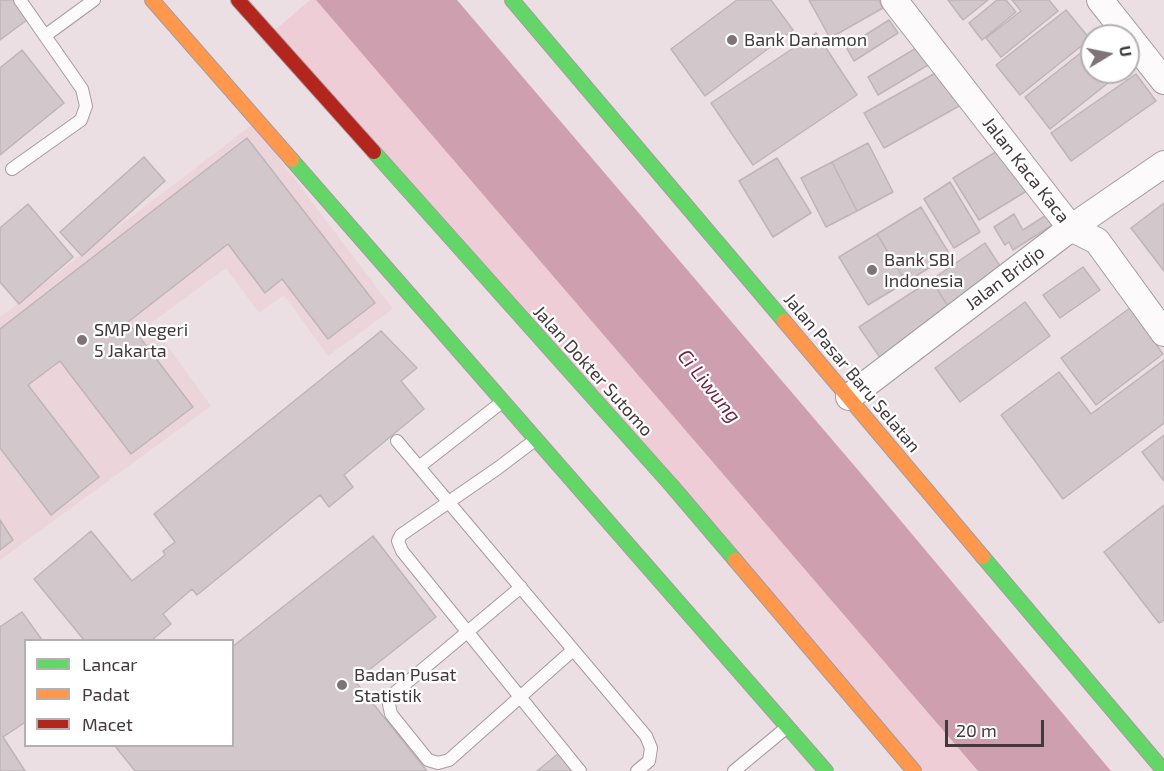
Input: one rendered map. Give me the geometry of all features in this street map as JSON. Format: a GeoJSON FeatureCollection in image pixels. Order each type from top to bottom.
{"type":"FeatureCollection","features":[{"type":"Feature","properties":{"kind":"main road"},"geometry":{"type":"LineString","coordinates":[[152,0],[826,771]]}},
{"type":"Feature","properties":{"kind":"main road","name":"Jalan Dokter Sutomo"},"geometry":{"type":"LineString","coordinates":[[238,0],[672,486],[914,771]]}},
{"type":"Feature","properties":{"kind":"main road","name":"Jalan Pasar Baru Selatan"},"geometry":{"type":"LineString","coordinates":[[512,0],[1164,771]]}},
{"type":"Feature","properties":{"kind":"street","name":"Jalan Kaca Kaca"},"geometry":{"type":"LineString","coordinates":[[894,0],[1071,228],[1097,242],[1164,333]]}},
{"type":"Feature","properties":{"kind":"street"},"geometry":{"type":"LineString","coordinates":[[1100,0],[1164,81]]}},
{"type":"Feature","properties":{"kind":"street","name":"Jalan Bridjo"},"geometry":{"type":"LineString","coordinates":[[849,397],[1071,228],[1164,164]]}},
{"type":"Feature","properties":{"kind":"lane"},"geometry":{"type":"LineString","coordinates":[[12,169],[81,120],[86,106],[82,89],[20,0]]}},
{"type":"Feature","properties":{"kind":"lane"},"geometry":{"type":"LineString","coordinates":[[46,35],[94,0]]}},
{"type":"Feature","properties":{"kind":"lane"},"geometry":{"type":"LineString","coordinates":[[420,466],[503,402]]}},
{"type":"Feature","properties":{"kind":"lane"},"geometry":{"type":"LineString","coordinates":[[535,440],[401,535],[398,541],[402,551],[580,771]]}},
{"type":"Feature","properties":{"kind":"lane"},"geometry":{"type":"LineString","coordinates":[[398,441],[646,736],[651,748],[649,761],[637,771]]}},
{"type":"Feature","properties":{"kind":"lane"},"geometry":{"type":"LineString","coordinates":[[521,587],[392,695],[388,704],[391,714],[428,760],[438,763],[449,760],[573,650]]}},
{"type":"Feature","properties":{"kind":"lane"},"geometry":{"type":"LineString","coordinates":[[733,770],[787,727]]}},
{"type":"Feature","properties":{"kind":"shaded area"},"geometry":{"type":"Polygon","coordinates":[[[310,0],[316,0],[978,771],[914,771],[269,35],[310,0]]]}},
{"type":"Feature","properties":{"kind":"shaded area","name":"SMP Negeri 5 Jakarta"},"geometry":{"type":"Polygon","coordinates":[[[253,124],[393,309],[328,356],[284,295],[259,313],[226,268],[151,323],[211,406],[0,560],[0,317],[253,124]]]}},
{"type":"Feature","properties":{"kind":"water","name":"Ci Liwung"},"geometry":{"type":"Polygon","coordinates":[[[316,0],[457,0],[864,477],[1111,771],[978,771],[316,0]]]}},
{"type":"Feature","properties":{"kind":"building"},"geometry":{"type":"Polygon","coordinates":[[[0,0],[17,0],[31,17],[0,40],[0,0]]]}},
{"type":"Feature","properties":{"kind":"building","name":"Bank Danamon"},"geometry":{"type":"Polygon","coordinates":[[[737,0],[771,0],[793,30],[705,96],[671,49],[737,0]]]}},
{"type":"Feature","properties":{"kind":"building"},"geometry":{"type":"Polygon","coordinates":[[[809,0],[879,0],[883,8],[830,38],[809,0]]]}},
{"type":"Feature","properties":{"kind":"building"},"geometry":{"type":"Polygon","coordinates":[[[948,0],[988,0],[963,20],[948,0]]]}},
{"type":"Feature","properties":{"kind":"building"},"geometry":{"type":"Polygon","coordinates":[[[997,0],[1006,0],[1016,12],[982,40],[969,23],[997,0]]]}},
{"type":"Feature","properties":{"kind":"building"},"geometry":{"type":"Polygon","coordinates":[[[1012,0],[1049,0],[1058,11],[1001,57],[986,38],[1021,11],[1012,0]]]}},
{"type":"Feature","properties":{"kind":"building"},"geometry":{"type":"Polygon","coordinates":[[[1066,10],[1080,27],[1080,47],[1020,95],[996,65],[1066,10]]]}},
{"type":"Feature","properties":{"kind":"building"},"geometry":{"type":"Polygon","coordinates":[[[889,20],[898,33],[854,61],[846,47],[889,20]]]}},
{"type":"Feature","properties":{"kind":"building"},"geometry":{"type":"Polygon","coordinates":[[[816,33],[857,95],[753,165],[711,103],[816,33]]]}},
{"type":"Feature","properties":{"kind":"building"},"geometry":{"type":"Polygon","coordinates":[[[918,47],[928,65],[878,95],[868,77],[918,47]]]}},
{"type":"Feature","properties":{"kind":"building"},"geometry":{"type":"Polygon","coordinates":[[[22,50],[64,103],[0,155],[0,68],[22,50]]]}},
{"type":"Feature","properties":{"kind":"building"},"geometry":{"type":"Polygon","coordinates":[[[1080,53],[1080,84],[1107,84],[1050,129],[1025,97],[1080,53]]]}},
{"type":"Feature","properties":{"kind":"building"},"geometry":{"type":"Polygon","coordinates":[[[941,70],[961,105],[884,148],[864,113],[941,70]]]}},
{"type":"Feature","properties":{"kind":"building"},"geometry":{"type":"Polygon","coordinates":[[[1140,79],[1156,101],[1071,161],[1051,133],[1122,84],[1140,84],[1140,79]]]}},
{"type":"Feature","properties":{"kind":"building","name":"SMP Negeri 5 Jakarta"},"geometry":{"type":"Polygon","coordinates":[[[247,138],[375,303],[328,339],[282,279],[265,293],[228,244],[128,322],[193,407],[131,454],[60,361],[28,385],[99,477],[51,515],[0,448],[0,329],[247,138]]]}},
{"type":"Feature","properties":{"kind":"building"},"geometry":{"type":"Polygon","coordinates":[[[868,143],[893,192],[857,211],[832,162],[868,143]]]}},
{"type":"Feature","properties":{"kind":"building"},"geometry":{"type":"Polygon","coordinates":[[[1004,147],[1030,189],[979,220],[953,178],[1004,147]]]}},
{"type":"Feature","properties":{"kind":"building"},"geometry":{"type":"Polygon","coordinates":[[[144,157],[165,181],[82,256],[60,232],[144,157]]]}},
{"type":"Feature","properties":{"kind":"building"},"geometry":{"type":"Polygon","coordinates":[[[777,158],[811,213],[773,237],[739,181],[777,158]]]}},
{"type":"Feature","properties":{"kind":"building"},"geometry":{"type":"Polygon","coordinates":[[[832,162],[857,211],[826,227],[801,178],[832,162]]]}},
{"type":"Feature","properties":{"kind":"building"},"geometry":{"type":"Polygon","coordinates":[[[950,182],[980,232],[954,248],[924,199],[950,182]]]}},
{"type":"Feature","properties":{"kind":"building"},"geometry":{"type":"Polygon","coordinates":[[[1164,203],[1164,271],[1131,228],[1164,203]]]}},
{"type":"Feature","properties":{"kind":"building"},"geometry":{"type":"Polygon","coordinates":[[[28,204],[73,257],[19,304],[0,282],[0,228],[28,204]]]}},
{"type":"Feature","properties":{"kind":"building"},"geometry":{"type":"Polygon","coordinates":[[[921,207],[950,255],[906,282],[877,234],[921,207]]]}},
{"type":"Feature","properties":{"kind":"building"},"geometry":{"type":"Polygon","coordinates":[[[1051,212],[1057,222],[1013,250],[1009,242],[1005,245],[994,227],[1014,214],[1023,230],[1051,212]]]}},
{"type":"Feature","properties":{"kind":"building","name":"Bank SBI Indonesia"},"geometry":{"type":"Polygon","coordinates":[[[877,234],[906,282],[868,305],[839,257],[877,234]]]}},
{"type":"Feature","properties":{"kind":"building"},"geometry":{"type":"Polygon","coordinates":[[[985,243],[1004,272],[950,309],[931,280],[985,243]]]}},
{"type":"Feature","properties":{"kind":"building"},"geometry":{"type":"Polygon","coordinates":[[[1083,267],[1100,290],[1060,318],[1043,295],[1083,267]]]}},
{"type":"Feature","properties":{"kind":"building"},"geometry":{"type":"Polygon","coordinates":[[[931,280],[950,309],[881,359],[859,327],[931,280]]]}},
{"type":"Feature","properties":{"kind":"building"},"geometry":{"type":"Polygon","coordinates":[[[1025,302],[1050,336],[960,402],[935,368],[1025,302]]]}},
{"type":"Feature","properties":{"kind":"building"},"geometry":{"type":"Polygon","coordinates":[[[1130,308],[1163,354],[1096,405],[1061,358],[1130,308]]]}},
{"type":"Feature","properties":{"kind":"building"},"geometry":{"type":"Polygon","coordinates":[[[381,331],[417,368],[401,381],[424,409],[344,475],[353,487],[329,507],[320,495],[197,595],[192,589],[163,614],[171,624],[153,639],[83,639],[34,579],[91,531],[132,581],[165,555],[163,551],[175,542],[154,514],[381,331]]]}},
{"type":"Feature","properties":{"kind":"building"},"geometry":{"type":"Polygon","coordinates":[[[1164,360],[1164,423],[1063,499],[1001,415],[1059,372],[1091,414],[1164,360]]]}},
{"type":"Feature","properties":{"kind":"building"},"geometry":{"type":"Polygon","coordinates":[[[1164,435],[1164,481],[1142,452],[1164,435]]]}},
{"type":"Feature","properties":{"kind":"building"},"geometry":{"type":"Polygon","coordinates":[[[1164,505],[1164,620],[1159,623],[1104,552],[1164,505]]]}},
{"type":"Feature","properties":{"kind":"building"},"geometry":{"type":"Polygon","coordinates":[[[0,520],[13,540],[0,550],[0,520]]]}},
{"type":"Feature","properties":{"kind":"building","name":"Badan Pusat Statistik"},"geometry":{"type":"Polygon","coordinates":[[[373,536],[436,617],[355,681],[427,771],[135,771],[116,747],[234,747],[234,645],[373,536]]]}},
{"type":"Feature","properties":{"kind":"building"},"geometry":{"type":"Polygon","coordinates":[[[22,612],[41,639],[24,639],[24,723],[3,737],[25,771],[0,771],[0,627],[22,612]]]}},
{"type":"Feature","properties":{"kind":"building"},"geometry":{"type":"Polygon","coordinates":[[[559,753],[574,771],[537,771],[559,753]]]}},
{"type":"Feature","properties":{"kind":"traffic: fast"},"geometry":{"type":"LineString","coordinates":[[512,0],[784,321]]}},
{"type":"Feature","properties":{"kind":"traffic: fast"},"geometry":{"type":"LineString","coordinates":[[374,152],[672,486],[735,560]]}},
{"type":"Feature","properties":{"kind":"traffic: fast"},"geometry":{"type":"LineString","coordinates":[[292,160],[826,771]]}},
{"type":"Feature","properties":{"kind":"traffic: fast"},"geometry":{"type":"LineString","coordinates":[[983,557],[1164,771]]}},
{"type":"Feature","properties":{"kind":"traffic: slow"},"geometry":{"type":"LineString","coordinates":[[152,0],[292,160]]}},
{"type":"Feature","properties":{"kind":"traffic: slow"},"geometry":{"type":"LineString","coordinates":[[784,321],[983,557]]}},
{"type":"Feature","properties":{"kind":"traffic: slow"},"geometry":{"type":"LineString","coordinates":[[735,560],[914,771]]}},
{"type":"Feature","properties":{"kind":"traffic: jam"},"geometry":{"type":"LineString","coordinates":[[238,0],[374,152]]}},
{"type":"Feature","properties":{"kind":"place","name":"Bank Danamon"},"geometry":{"type":"Point","coordinates":[732,40]}},
{"type":"Feature","properties":{"kind":"place","name":"Bank SBI Indonesia"},"geometry":{"type":"Point","coordinates":[872,270]}},
{"type":"Feature","properties":{"kind":"place","name":"SMP Negeri 5 Jakarta"},"geometry":{"type":"Point","coordinates":[82,340]}},
{"type":"Feature","properties":{"kind":"place","name":"Badan Pusat Statistik"},"geometry":{"type":"Point","coordinates":[342,685]}}]}
